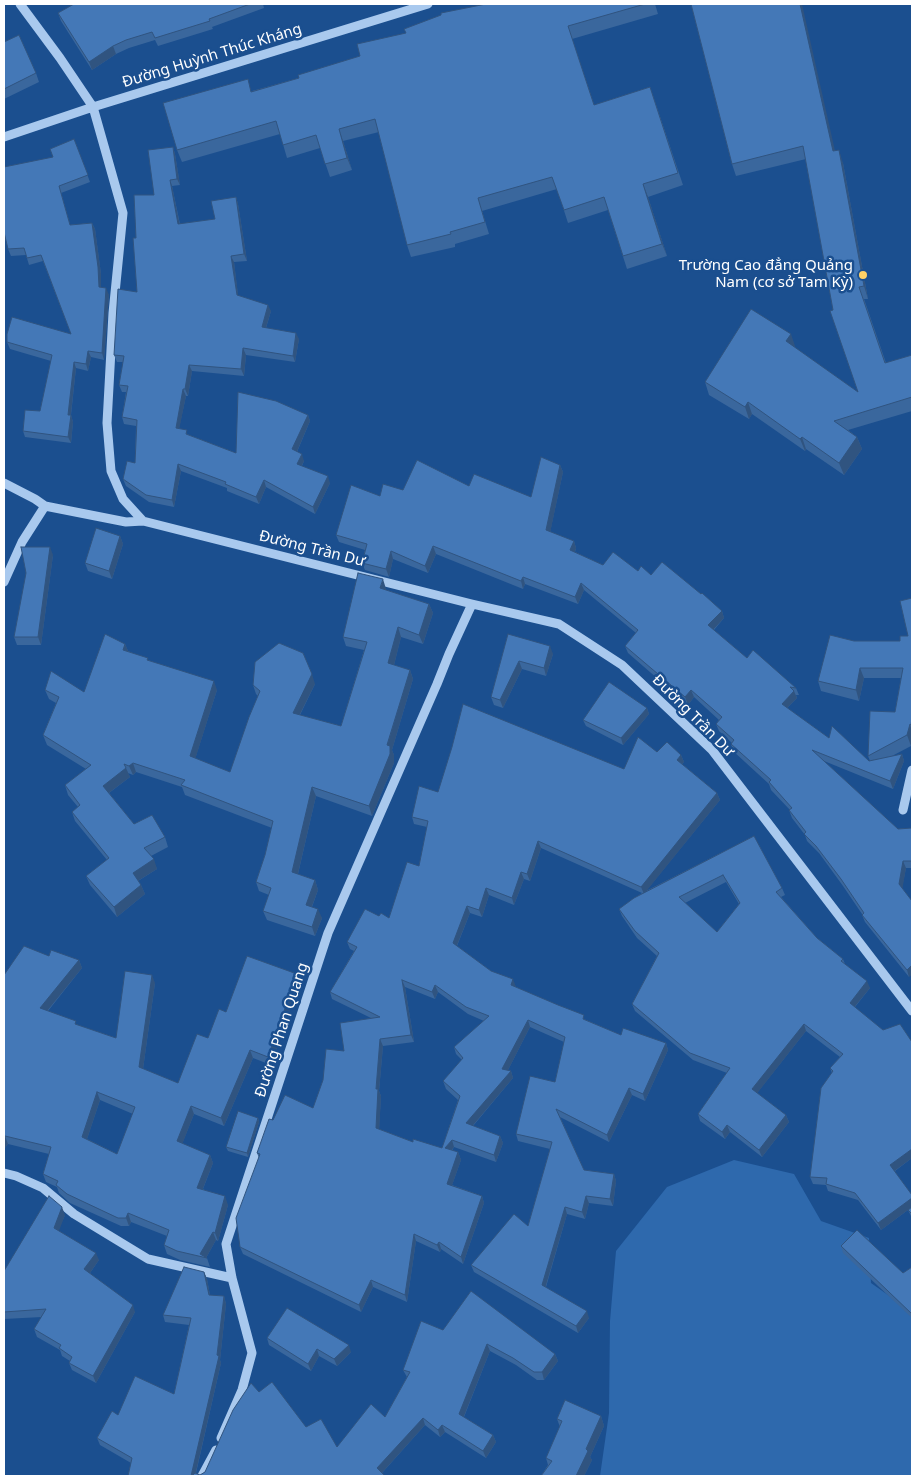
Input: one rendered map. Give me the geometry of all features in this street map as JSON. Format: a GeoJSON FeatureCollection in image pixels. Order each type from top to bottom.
{"type":"FeatureCollection","features":[{"type":"Feature","properties":{"kind":"street"},"geometry":{"type":"LineString","coordinates":[[20,4],[60,58],[92,107],[123,212],[113,313],[107,423],[111,471],[123,499],[143,521]]}},
{"type":"Feature","properties":{"kind":"street","name":"Đường Huỳnh Thúc Kháng"},"geometry":{"type":"LineString","coordinates":[[4,137],[92,107],[428,4]]}},
{"type":"Feature","properties":{"kind":"street"},"geometry":{"type":"LineString","coordinates":[[4,483],[20,490],[45,506],[22,542],[4,582]]}},
{"type":"Feature","properties":{"kind":"street","name":"Đường Trần Dư"},"geometry":{"type":"LineString","coordinates":[[45,506],[126,522],[143,521],[559,624],[622,665],[712,750],[912,1011]]}},
{"type":"Feature","properties":{"kind":"street","name":"Đường Phan Quang"},"geometry":{"type":"LineString","coordinates":[[202,1476],[242,1390],[252,1353],[232,1278],[226,1244],[328,933],[472,604]]}},
{"type":"Feature","properties":{"kind":"street"},"geometry":{"type":"LineString","coordinates":[[903,810],[912,770]]}},
{"type":"Feature","properties":{"kind":"street"},"geometry":{"type":"LineString","coordinates":[[4,1173],[16,1176],[43,1188],[74,1214],[148,1259],[232,1278]]}},
{"type":"Feature","properties":{"kind":"shaded area"},"geometry":{"type":"Polygon","coordinates":[[[734,1160],[794,1174],[821,1221],[869,1238],[871,1283],[912,1312],[912,1476],[600,1476],[609,1413],[610,1321],[616,1251],[667,1187],[734,1160]]]}},
{"type":"Feature","properties":{"kind":"building"},"geometry":{"type":"Polygon","coordinates":[[[74,4],[250,4],[209,19],[210,21],[155,38],[152,32],[126,40],[89,62],[58,13],[74,4]]]}},
{"type":"Feature","properties":{"kind":"building"},"geometry":{"type":"Polygon","coordinates":[[[486,4],[645,4],[568,26],[594,105],[650,87],[678,173],[643,184],[662,244],[623,256],[604,197],[564,210],[552,177],[478,198],[485,222],[450,232],[451,234],[407,245],[375,119],[339,129],[347,158],[325,164],[316,135],[283,145],[276,121],[177,150],[163,103],[248,79],[251,92],[299,78],[298,75],[360,56],[357,44],[406,33],[404,29],[441,15],[441,13],[486,4]]]}},
{"type":"Feature","properties":{"kind":"building"},"geometry":{"type":"Polygon","coordinates":[[[691,4],[800,4],[833,151],[839,150],[864,286],[859,287],[885,363],[912,355],[912,397],[834,421],[857,437],[839,463],[802,437],[800,439],[748,402],[745,407],[705,382],[751,309],[791,334],[786,341],[858,392],[830,311],[833,310],[803,146],[732,164],[691,4]]]}},
{"type":"Feature","properties":{"kind":"building"},"geometry":{"type":"Polygon","coordinates":[[[19,35],[36,73],[4,89],[4,42],[19,35]]]}},
{"type":"Feature","properties":{"kind":"building"},"geometry":{"type":"Polygon","coordinates":[[[74,139],[88,175],[59,186],[70,225],[92,223],[99,287],[106,288],[102,353],[88,351],[86,364],[74,362],[68,415],[71,415],[68,437],[23,431],[25,410],[40,411],[52,355],[7,342],[7,334],[12,317],[71,334],[41,255],[27,258],[24,248],[8,249],[4,232],[4,167],[53,157],[50,149],[74,139]]]}},
{"type":"Feature","properties":{"kind":"building"},"geometry":{"type":"Polygon","coordinates":[[[173,147],[177,179],[170,180],[178,224],[215,219],[211,201],[236,197],[244,254],[231,256],[237,295],[268,305],[262,327],[296,333],[293,356],[243,348],[241,369],[189,365],[176,428],[187,430],[186,434],[236,453],[238,392],[276,401],[308,415],[292,449],[302,454],[297,464],[328,476],[313,507],[264,480],[256,497],[225,484],[226,482],[178,464],[172,500],[146,495],[123,479],[127,461],[135,463],[137,420],[122,417],[128,386],[119,385],[124,356],[114,355],[118,289],[137,292],[133,238],[136,238],[134,195],[154,195],[148,150],[173,147]]]}},
{"type":"Feature","properties":{"kind":"building"},"geometry":{"type":"Polygon","coordinates":[[[541,457],[560,465],[546,530],[574,541],[570,550],[603,565],[613,552],[638,571],[641,566],[651,575],[662,562],[722,611],[708,625],[747,658],[753,650],[796,688],[790,687],[794,691],[782,704],[829,738],[832,726],[869,761],[902,754],[890,781],[812,750],[898,829],[912,828],[912,861],[903,861],[899,884],[912,901],[912,965],[907,970],[862,915],[864,913],[841,879],[816,846],[804,834],[806,832],[789,810],[792,808],[769,782],[771,780],[731,744],[734,740],[716,724],[722,717],[691,690],[685,697],[625,646],[638,630],[581,583],[575,597],[523,577],[521,581],[433,546],[425,566],[391,551],[386,569],[362,563],[367,544],[336,535],[351,485],[380,496],[383,484],[403,490],[417,460],[469,486],[474,474],[531,497],[541,457]]]}},
{"type":"Feature","properties":{"kind":"building"},"geometry":{"type":"Polygon","coordinates":[[[96,528],[120,536],[109,571],[85,563],[96,528]]]}},
{"type":"Feature","properties":{"kind":"building"},"geometry":{"type":"Polygon","coordinates":[[[21,547],[50,547],[38,637],[14,637],[26,573],[21,547]]]}},
{"type":"Feature","properties":{"kind":"building"},"geometry":{"type":"Polygon","coordinates":[[[358,573],[383,579],[380,588],[429,604],[419,635],[398,627],[388,663],[410,670],[387,745],[390,746],[390,754],[369,806],[312,787],[292,872],[315,880],[306,905],[318,909],[312,927],[263,911],[271,888],[256,882],[273,821],[181,785],[185,780],[133,763],[129,766],[124,764],[126,768],[103,786],[134,824],[152,815],[165,837],[144,848],[154,859],[133,873],[141,885],[114,907],[86,876],[109,858],[72,812],[80,805],[65,785],[91,765],[43,735],[59,697],[45,690],[51,671],[84,692],[105,634],[125,644],[123,650],[148,658],[147,660],[214,681],[190,756],[230,772],[260,691],[253,685],[255,662],[279,643],[303,653],[312,674],[293,713],[341,726],[367,642],[343,637],[358,573]]]}},
{"type":"Feature","properties":{"kind":"building"},"geometry":{"type":"Polygon","coordinates":[[[912,598],[911,725],[907,735],[868,756],[870,711],[895,712],[903,668],[860,668],[856,690],[818,681],[830,635],[854,641],[900,641],[900,636],[908,636],[900,601],[912,598]]]}},
{"type":"Feature","properties":{"kind":"building"},"geometry":{"type":"Polygon","coordinates":[[[508,634],[550,646],[544,668],[519,661],[500,700],[491,697],[508,634]]]}},
{"type":"Feature","properties":{"kind":"building"},"geometry":{"type":"Polygon","coordinates":[[[609,682],[647,708],[621,738],[583,720],[609,682]]]}},
{"type":"Feature","properties":{"kind":"building"},"geometry":{"type":"Polygon","coordinates":[[[463,704],[624,769],[638,737],[657,752],[667,742],[681,755],[677,760],[717,793],[641,887],[538,841],[527,874],[521,872],[512,898],[486,888],[479,910],[467,906],[453,943],[491,971],[513,979],[511,985],[584,1015],[583,1019],[621,1035],[623,1028],[666,1043],[643,1094],[629,1088],[607,1135],[556,1109],[584,1170],[614,1174],[610,1199],[586,1196],[582,1212],[565,1207],[542,1285],[587,1311],[576,1326],[471,1265],[514,1214],[528,1226],[552,1142],[516,1134],[530,1076],[555,1082],[565,1037],[528,1020],[502,1069],[511,1071],[466,1123],[500,1136],[494,1155],[452,1140],[445,1148],[458,1152],[447,1184],[482,1196],[461,1257],[439,1242],[437,1245],[414,1234],[405,1295],[371,1280],[359,1305],[240,1247],[236,1218],[260,1154],[257,1153],[269,1119],[273,1120],[285,1095],[313,1108],[323,1080],[326,1049],[344,1051],[340,1023],[380,1017],[330,992],[357,947],[347,942],[365,909],[379,916],[381,913],[389,918],[407,862],[419,866],[428,821],[412,817],[419,786],[438,792],[463,704]],[[402,980],[411,1035],[380,1039],[376,1089],[378,1089],[376,1128],[413,1142],[413,1139],[442,1148],[460,1096],[443,1081],[463,1058],[454,1047],[489,1016],[466,1007],[435,985],[432,992],[402,980]]]}},
{"type":"Feature","properties":{"kind":"building"},"geometry":{"type":"Polygon","coordinates":[[[754,836],[782,888],[776,892],[817,938],[843,959],[841,961],[867,981],[850,1003],[883,1030],[900,1024],[912,1042],[912,1149],[890,1165],[912,1195],[912,1198],[878,1223],[855,1193],[826,1184],[827,1178],[810,1177],[821,1088],[833,1071],[830,1068],[843,1054],[804,1024],[752,1089],[786,1115],[759,1150],[727,1125],[722,1132],[698,1114],[730,1068],[690,1053],[632,1004],[659,953],[635,931],[619,909],[634,898],[754,836]],[[723,875],[679,897],[717,932],[740,903],[723,875]]]}},
{"type":"Feature","properties":{"kind":"building"},"geometry":{"type":"Polygon","coordinates":[[[24,946],[49,956],[51,950],[79,960],[40,1008],[76,1021],[75,1024],[116,1038],[125,971],[152,975],[139,1067],[178,1083],[197,1034],[208,1038],[219,1009],[226,1012],[247,956],[297,974],[268,1057],[250,1050],[221,1118],[191,1106],[177,1141],[210,1155],[197,1188],[225,1196],[215,1233],[213,1232],[200,1254],[207,1258],[177,1251],[164,1245],[169,1230],[128,1213],[126,1218],[118,1218],[67,1194],[56,1185],[58,1181],[43,1174],[51,1147],[4,1137],[4,975],[24,946]],[[97,1092],[82,1137],[117,1154],[135,1107],[97,1092]]]}},
{"type":"Feature","properties":{"kind":"building"},"geometry":{"type":"Polygon","coordinates":[[[238,1111],[258,1118],[247,1153],[226,1147],[238,1111]]]}},
{"type":"Feature","properties":{"kind":"building"},"geometry":{"type":"Polygon","coordinates":[[[49,1196],[62,1207],[54,1228],[96,1253],[84,1269],[133,1305],[93,1376],[69,1363],[72,1357],[59,1348],[61,1345],[34,1329],[46,1309],[4,1312],[4,1271],[49,1196]]]}},
{"type":"Feature","properties":{"kind":"building"},"geometry":{"type":"Polygon","coordinates":[[[857,1230],[903,1273],[912,1267],[912,1314],[841,1246],[857,1230]]]}},
{"type":"Feature","properties":{"kind":"building"},"geometry":{"type":"Polygon","coordinates":[[[184,1267],[204,1272],[209,1295],[224,1296],[217,1355],[219,1356],[191,1476],[128,1476],[132,1458],[97,1438],[112,1411],[118,1415],[135,1376],[174,1394],[191,1318],[163,1315],[184,1267]]]}},
{"type":"Feature","properties":{"kind":"building"},"geometry":{"type":"Polygon","coordinates":[[[471,1291],[555,1354],[542,1372],[534,1372],[487,1344],[459,1414],[493,1435],[483,1451],[442,1425],[438,1430],[423,1418],[377,1468],[385,1476],[192,1476],[195,1473],[200,1475],[205,1472],[233,1410],[251,1383],[259,1392],[272,1382],[306,1427],[321,1419],[337,1447],[371,1404],[385,1417],[410,1372],[403,1370],[421,1321],[443,1330],[471,1291]]]}},
{"type":"Feature","properties":{"kind":"building"},"geometry":{"type":"Polygon","coordinates":[[[287,1308],[349,1345],[334,1359],[317,1349],[308,1364],[267,1338],[287,1308]]]}},
{"type":"Feature","properties":{"kind":"building"},"geometry":{"type":"Polygon","coordinates":[[[565,1400],[601,1416],[576,1476],[541,1476],[552,1461],[546,1458],[562,1421],[557,1419],[565,1400]]]}},
{"type":"Feature","properties":{"kind":"place","name":"Trường Cao đẳng Quảng Nam (cơ sở Tam Kỳ)"},"geometry":{"type":"Point","coordinates":[863,275]}}]}
